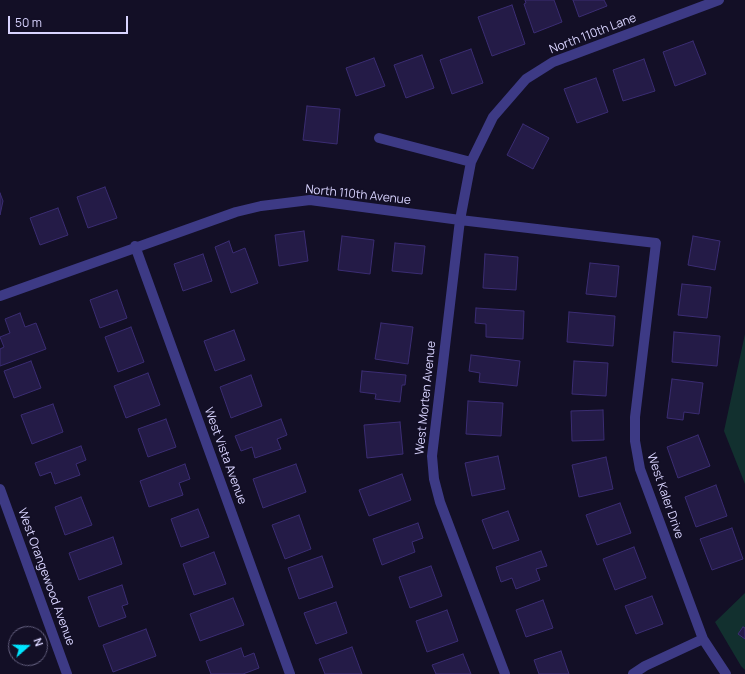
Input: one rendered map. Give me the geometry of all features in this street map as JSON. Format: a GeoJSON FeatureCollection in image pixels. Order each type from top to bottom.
{"type":"FeatureCollection","features":[{"type":"Feature","properties":{"kind":"street","name":"North 110th Lane"},"geometry":{"type":"LineString","coordinates":[[471,162],[493,117],[526,80],[553,62],[719,0]]}},
{"type":"Feature","properties":{"kind":"street"},"geometry":{"type":"LineString","coordinates":[[379,138],[471,162]]}},
{"type":"Feature","properties":{"kind":"street","name":"West Morten Avenue"},"geometry":{"type":"LineString","coordinates":[[471,162],[460,220],[432,456],[434,479],[440,502],[505,674]]}},
{"type":"Feature","properties":{"kind":"street","name":"North 110th Avenue"},"geometry":{"type":"LineString","coordinates":[[0,296],[135,246],[236,212],[261,206],[310,200],[460,220],[656,243]]}},
{"type":"Feature","properties":{"kind":"street","name":"West Kaler Drive"},"geometry":{"type":"LineString","coordinates":[[656,243],[635,417],[635,441],[640,469],[703,639],[726,674]]}},
{"type":"Feature","properties":{"kind":"street","name":"West Vista Avenue"},"geometry":{"type":"LineString","coordinates":[[135,246],[290,674]]}},
{"type":"Feature","properties":{"kind":"street","name":"West Orangewood Avenue"},"geometry":{"type":"LineString","coordinates":[[0,489],[67,674]]}},
{"type":"Feature","properties":{"kind":"street"},"geometry":{"type":"LineString","coordinates":[[633,674],[645,666],[703,639]]}},
{"type":"Feature","properties":{"kind":"green space"},"geometry":{"type":"Polygon","coordinates":[[[745,334],[745,484],[724,431],[745,334]]]}},
{"type":"Feature","properties":{"kind":"green space"},"geometry":{"type":"Polygon","coordinates":[[[745,593],[745,670],[741,666],[715,622],[745,593]]]}},
{"type":"Feature","properties":{"kind":"building"},"geometry":{"type":"Polygon","coordinates":[[[525,0],[554,0],[562,22],[534,33],[524,4],[526,3],[525,0]]]}},
{"type":"Feature","properties":{"kind":"building"},"geometry":{"type":"Polygon","coordinates":[[[573,0],[604,0],[607,6],[579,17],[573,0]]]}},
{"type":"Feature","properties":{"kind":"building"},"geometry":{"type":"Polygon","coordinates":[[[512,5],[525,44],[492,56],[478,17],[512,5]]]}},
{"type":"Feature","properties":{"kind":"building"},"geometry":{"type":"Polygon","coordinates":[[[693,41],[706,74],[675,86],[663,52],[693,41]]]}},
{"type":"Feature","properties":{"kind":"building"},"geometry":{"type":"Polygon","coordinates":[[[471,49],[483,83],[452,94],[440,60],[471,49]]]}},
{"type":"Feature","properties":{"kind":"building"},"geometry":{"type":"Polygon","coordinates":[[[422,55],[434,88],[406,98],[394,65],[422,55]]]}},
{"type":"Feature","properties":{"kind":"building"},"geometry":{"type":"Polygon","coordinates":[[[374,58],[385,86],[356,96],[346,68],[374,58]]]}},
{"type":"Feature","properties":{"kind":"building"},"geometry":{"type":"Polygon","coordinates":[[[644,59],[655,91],[623,101],[613,70],[644,59]]]}},
{"type":"Feature","properties":{"kind":"building"},"geometry":{"type":"Polygon","coordinates":[[[596,78],[608,112],[577,123],[564,89],[596,78]]]}},
{"type":"Feature","properties":{"kind":"building"},"geometry":{"type":"Polygon","coordinates":[[[307,106],[340,109],[337,144],[303,140],[307,106]]]}},
{"type":"Feature","properties":{"kind":"building"},"geometry":{"type":"Polygon","coordinates":[[[523,124],[549,138],[533,169],[507,155],[523,124]]]}},
{"type":"Feature","properties":{"kind":"building"},"geometry":{"type":"Polygon","coordinates":[[[105,187],[117,218],[88,228],[77,197],[105,187]]]}},
{"type":"Feature","properties":{"kind":"building"},"geometry":{"type":"Polygon","coordinates":[[[0,193],[3,201],[0,215],[0,193]]]}},
{"type":"Feature","properties":{"kind":"building"},"geometry":{"type":"Polygon","coordinates":[[[58,208],[68,235],[40,245],[30,218],[58,208]]]}},
{"type":"Feature","properties":{"kind":"building"},"geometry":{"type":"Polygon","coordinates":[[[304,231],[308,261],[279,266],[275,235],[304,231]]]}},
{"type":"Feature","properties":{"kind":"building"},"geometry":{"type":"Polygon","coordinates":[[[342,236],[374,240],[370,274],[338,270],[342,236]]]}},
{"type":"Feature","properties":{"kind":"building"},"geometry":{"type":"Polygon","coordinates":[[[693,236],[720,241],[715,270],[688,265],[693,236]]]}},
{"type":"Feature","properties":{"kind":"building"},"geometry":{"type":"Polygon","coordinates":[[[229,241],[233,253],[245,248],[258,283],[231,293],[215,247],[229,241]]]}},
{"type":"Feature","properties":{"kind":"building"},"geometry":{"type":"Polygon","coordinates":[[[395,243],[425,246],[422,274],[392,271],[395,243]]]}},
{"type":"Feature","properties":{"kind":"building"},"geometry":{"type":"Polygon","coordinates":[[[203,254],[212,281],[183,291],[174,264],[203,254]]]}},
{"type":"Feature","properties":{"kind":"building"},"geometry":{"type":"Polygon","coordinates":[[[485,254],[518,257],[516,290],[483,288],[485,254]]]}},
{"type":"Feature","properties":{"kind":"building"},"geometry":{"type":"Polygon","coordinates":[[[590,263],[619,266],[616,297],[586,294],[590,263]]]}},
{"type":"Feature","properties":{"kind":"building"},"geometry":{"type":"Polygon","coordinates":[[[682,284],[711,287],[707,318],[678,315],[682,284]]]}},
{"type":"Feature","properties":{"kind":"building"},"geometry":{"type":"Polygon","coordinates":[[[117,290],[127,318],[100,328],[90,300],[117,290]]]}},
{"type":"Feature","properties":{"kind":"building"},"geometry":{"type":"Polygon","coordinates":[[[476,308],[524,311],[523,339],[486,337],[486,324],[475,323],[476,308]]]}},
{"type":"Feature","properties":{"kind":"building"},"geometry":{"type":"Polygon","coordinates":[[[569,312],[615,316],[613,346],[567,342],[569,312]]]}},
{"type":"Feature","properties":{"kind":"building"},"geometry":{"type":"Polygon","coordinates":[[[20,313],[25,327],[36,323],[46,349],[0,366],[0,349],[4,347],[0,337],[10,333],[5,319],[20,313]]]}},
{"type":"Feature","properties":{"kind":"building"},"geometry":{"type":"Polygon","coordinates":[[[381,323],[413,327],[408,364],[375,359],[381,323]]]}},
{"type":"Feature","properties":{"kind":"building"},"geometry":{"type":"Polygon","coordinates":[[[131,327],[144,362],[118,372],[105,337],[131,327]]]}},
{"type":"Feature","properties":{"kind":"building"},"geometry":{"type":"Polygon","coordinates":[[[234,330],[245,360],[215,371],[204,341],[234,330]]]}},
{"type":"Feature","properties":{"kind":"building"},"geometry":{"type":"Polygon","coordinates":[[[674,332],[720,336],[717,366],[672,362],[674,332]]]}},
{"type":"Feature","properties":{"kind":"building"},"geometry":{"type":"Polygon","coordinates":[[[471,355],[520,361],[517,386],[479,382],[480,373],[469,371],[471,355]]]}},
{"type":"Feature","properties":{"kind":"building"},"geometry":{"type":"Polygon","coordinates":[[[31,361],[41,388],[14,398],[4,371],[31,361]]]}},
{"type":"Feature","properties":{"kind":"building"},"geometry":{"type":"Polygon","coordinates":[[[574,361],[608,363],[606,396],[572,394],[574,361]]]}},
{"type":"Feature","properties":{"kind":"building"},"geometry":{"type":"Polygon","coordinates":[[[362,371],[406,375],[405,385],[402,385],[400,402],[375,399],[376,394],[360,392],[362,371]]]}},
{"type":"Feature","properties":{"kind":"building"},"geometry":{"type":"Polygon","coordinates":[[[148,373],[160,405],[126,418],[114,386],[148,373]]]}},
{"type":"Feature","properties":{"kind":"building"},"geometry":{"type":"Polygon","coordinates":[[[251,375],[262,406],[231,418],[220,387],[251,375]]]}},
{"type":"Feature","properties":{"kind":"building"},"geometry":{"type":"Polygon","coordinates":[[[672,379],[703,383],[699,414],[684,412],[683,420],[667,418],[672,379]]]}},
{"type":"Feature","properties":{"kind":"building"},"geometry":{"type":"Polygon","coordinates":[[[468,401],[503,403],[501,436],[466,434],[468,401]]]}},
{"type":"Feature","properties":{"kind":"building"},"geometry":{"type":"Polygon","coordinates":[[[53,404],[63,432],[32,444],[21,415],[53,404]]]}},
{"type":"Feature","properties":{"kind":"building"},"geometry":{"type":"Polygon","coordinates":[[[603,410],[604,440],[572,441],[571,411],[603,410]]]}},
{"type":"Feature","properties":{"kind":"building"},"geometry":{"type":"Polygon","coordinates":[[[166,419],[176,447],[148,457],[138,429],[166,419]]]}},
{"type":"Feature","properties":{"kind":"building"},"geometry":{"type":"Polygon","coordinates":[[[281,419],[287,435],[277,439],[281,449],[255,458],[252,447],[241,451],[235,436],[281,419]]]}},
{"type":"Feature","properties":{"kind":"building"},"geometry":{"type":"Polygon","coordinates":[[[400,422],[403,454],[367,458],[364,425],[400,422]]]}},
{"type":"Feature","properties":{"kind":"building"},"geometry":{"type":"Polygon","coordinates":[[[698,435],[710,466],[678,478],[667,447],[698,435]]]}},
{"type":"Feature","properties":{"kind":"building"},"geometry":{"type":"Polygon","coordinates":[[[81,446],[86,460],[76,464],[80,475],[55,484],[51,472],[40,476],[35,463],[81,446]]]}},
{"type":"Feature","properties":{"kind":"building"},"geometry":{"type":"Polygon","coordinates":[[[498,456],[505,489],[472,496],[465,463],[498,456]]]}},
{"type":"Feature","properties":{"kind":"building"},"geometry":{"type":"Polygon","coordinates":[[[606,457],[613,489],[579,497],[572,465],[606,457]]]}},
{"type":"Feature","properties":{"kind":"building"},"geometry":{"type":"Polygon","coordinates":[[[185,464],[190,479],[179,483],[183,495],[149,507],[140,481],[185,464]]]}},
{"type":"Feature","properties":{"kind":"building"},"geometry":{"type":"Polygon","coordinates":[[[296,464],[306,492],[263,508],[253,479],[296,464]]]}},
{"type":"Feature","properties":{"kind":"building"},"geometry":{"type":"Polygon","coordinates":[[[402,474],[411,500],[369,516],[359,490],[402,474]]]}},
{"type":"Feature","properties":{"kind":"building"},"geometry":{"type":"Polygon","coordinates":[[[716,485],[727,516],[696,527],[685,497],[716,485]]]}},
{"type":"Feature","properties":{"kind":"building"},"geometry":{"type":"Polygon","coordinates":[[[81,497],[92,525],[65,535],[55,507],[81,497]]]}},
{"type":"Feature","properties":{"kind":"building"},"geometry":{"type":"Polygon","coordinates":[[[620,503],[631,533],[597,545],[586,515],[620,503]]]}},
{"type":"Feature","properties":{"kind":"building"},"geometry":{"type":"Polygon","coordinates":[[[198,509],[209,537],[181,547],[171,519],[198,509]]]}},
{"type":"Feature","properties":{"kind":"building"},"geometry":{"type":"Polygon","coordinates":[[[508,511],[519,540],[493,549],[482,520],[508,511]]]}},
{"type":"Feature","properties":{"kind":"building"},"geometry":{"type":"Polygon","coordinates":[[[299,515],[311,549],[285,559],[272,525],[299,515]]]}},
{"type":"Feature","properties":{"kind":"building"},"geometry":{"type":"Polygon","coordinates":[[[418,523],[423,538],[412,542],[415,552],[382,565],[373,539],[418,523]]]}},
{"type":"Feature","properties":{"kind":"building"},"geometry":{"type":"Polygon","coordinates":[[[732,528],[743,559],[712,570],[700,539],[732,528]]]}},
{"type":"Feature","properties":{"kind":"building"},"geometry":{"type":"Polygon","coordinates":[[[113,537],[122,564],[79,580],[69,553],[113,537]]]}},
{"type":"Feature","properties":{"kind":"building"},"geometry":{"type":"Polygon","coordinates":[[[634,547],[646,578],[615,590],[603,559],[634,547]]]}},
{"type":"Feature","properties":{"kind":"building"},"geometry":{"type":"Polygon","coordinates":[[[541,551],[547,566],[536,569],[540,580],[516,589],[512,578],[501,582],[496,567],[541,551]]]}},
{"type":"Feature","properties":{"kind":"building"},"geometry":{"type":"Polygon","coordinates":[[[214,552],[226,584],[194,595],[183,564],[214,552]]]}},
{"type":"Feature","properties":{"kind":"building"},"geometry":{"type":"Polygon","coordinates":[[[322,556],[333,587],[299,599],[288,568],[322,556]]]}},
{"type":"Feature","properties":{"kind":"building"},"geometry":{"type":"Polygon","coordinates":[[[431,566],[442,596],[410,608],[399,577],[431,566]]]}},
{"type":"Feature","properties":{"kind":"building"},"geometry":{"type":"Polygon","coordinates":[[[122,585],[128,604],[122,606],[126,617],[99,627],[88,597],[122,585]]]}},
{"type":"Feature","properties":{"kind":"building"},"geometry":{"type":"Polygon","coordinates":[[[652,596],[663,624],[636,634],[625,606],[652,596]]]}},
{"type":"Feature","properties":{"kind":"building"},"geometry":{"type":"Polygon","coordinates":[[[233,598],[244,625],[200,641],[190,614],[233,598]]]}},
{"type":"Feature","properties":{"kind":"building"},"geometry":{"type":"Polygon","coordinates":[[[543,600],[553,628],[526,637],[516,610],[543,600]]]}},
{"type":"Feature","properties":{"kind":"building"},"geometry":{"type":"Polygon","coordinates":[[[336,602],[347,633],[316,644],[304,613],[336,602]]]}},
{"type":"Feature","properties":{"kind":"building"},"geometry":{"type":"Polygon","coordinates":[[[447,610],[458,641],[427,652],[416,621],[447,610]]]}},
{"type":"Feature","properties":{"kind":"building"},"geometry":{"type":"Polygon","coordinates":[[[743,627],[745,628],[745,639],[738,634],[743,627]]]}},
{"type":"Feature","properties":{"kind":"building"},"geometry":{"type":"Polygon","coordinates":[[[146,629],[156,656],[113,672],[103,645],[146,629]]]}},
{"type":"Feature","properties":{"kind":"building"},"geometry":{"type":"Polygon","coordinates":[[[352,647],[362,674],[325,674],[319,659],[352,647]]]}},
{"type":"Feature","properties":{"kind":"building"},"geometry":{"type":"Polygon","coordinates":[[[241,648],[244,657],[254,653],[259,668],[243,674],[211,674],[206,661],[241,648]]]}},
{"type":"Feature","properties":{"kind":"building"},"geometry":{"type":"Polygon","coordinates":[[[561,651],[569,674],[539,674],[534,660],[561,651]]]}},
{"type":"Feature","properties":{"kind":"building"},"geometry":{"type":"Polygon","coordinates":[[[463,654],[471,674],[436,674],[432,665],[463,654]]]}}]}
